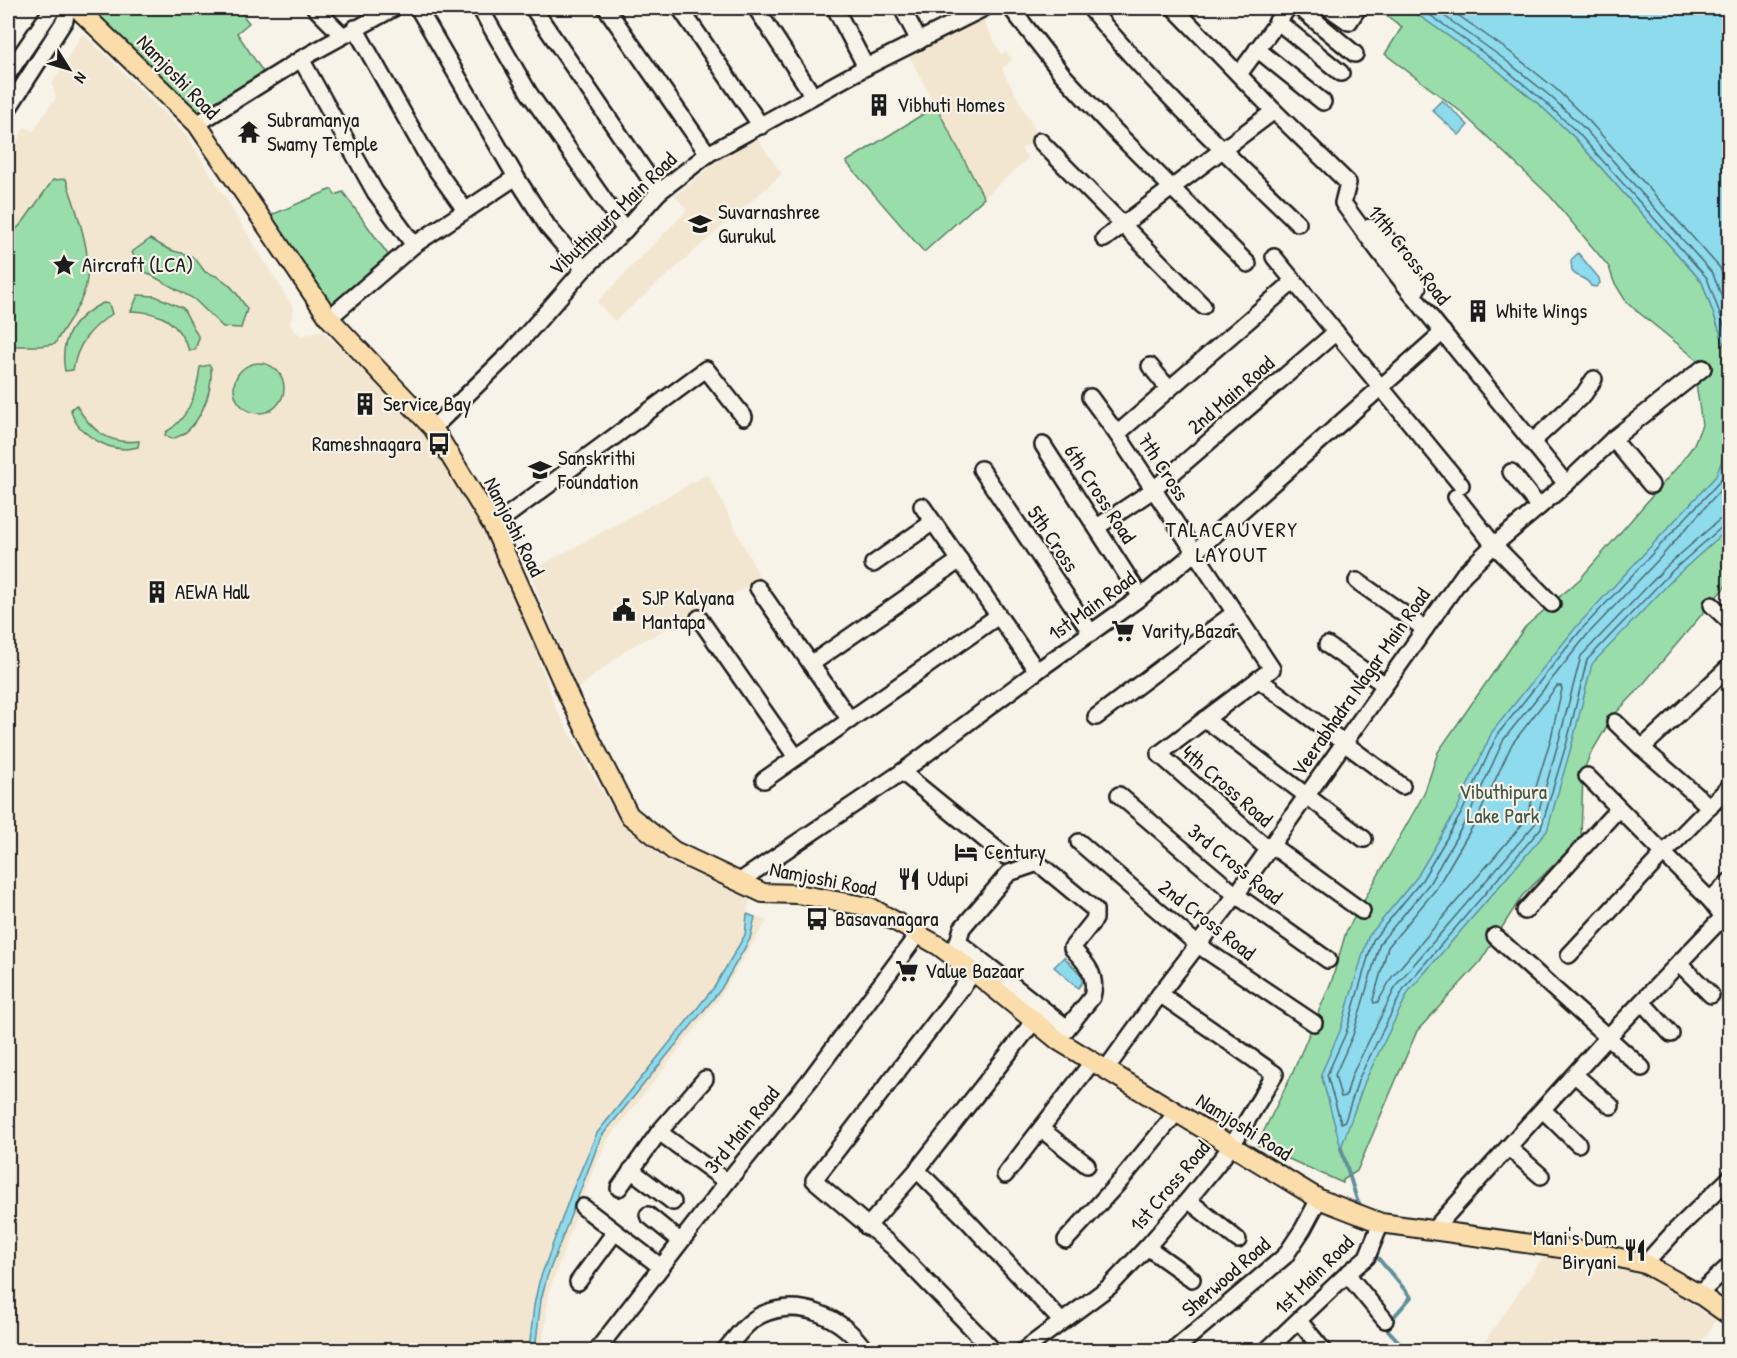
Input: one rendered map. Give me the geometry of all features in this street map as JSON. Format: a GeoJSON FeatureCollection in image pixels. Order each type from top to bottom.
{"type":"FeatureCollection","features":[{"type":"Feature","properties":{"kind":"main road","name":"Namjoshi Road"},"geometry":{"type":"LineString","coordinates":[[77,8],[197,124],[329,318],[433,428],[493,526],[570,699],[629,815],[674,851],[763,893],[797,894],[870,907],[918,934],[954,948],[974,972],[1034,1021],[1063,1033],[1100,1065],[1319,1199],[1381,1223],[1603,1254],[1645,1264],[1699,1294],[1730,1316]]}},
{"type":"Feature","properties":{"kind":"street"},"geometry":{"type":"LineString","coordinates":[[8,74],[53,8]]}},
{"type":"Feature","properties":{"kind":"street"},"geometry":{"type":"LineString","coordinates":[[8,110],[65,20],[68,8]]}},
{"type":"Feature","properties":{"kind":"street"},"geometry":{"type":"LineString","coordinates":[[315,8],[348,31],[430,161],[465,210]]}},
{"type":"Feature","properties":{"kind":"street"},"geometry":{"type":"LineString","coordinates":[[197,124],[301,58],[394,8]]}},
{"type":"Feature","properties":{"kind":"street"},"geometry":{"type":"LineString","coordinates":[[418,8],[516,177],[548,227],[584,269]]}},
{"type":"Feature","properties":{"kind":"street"},"geometry":{"type":"LineString","coordinates":[[480,8],[529,93],[625,230]]}},
{"type":"Feature","properties":{"kind":"street"},"geometry":{"type":"LineString","coordinates":[[533,8],[659,192]]}},
{"type":"Feature","properties":{"kind":"street"},"geometry":{"type":"LineString","coordinates":[[606,8],[708,154]]}},
{"type":"Feature","properties":{"kind":"street"},"geometry":{"type":"LineString","coordinates":[[680,8],[761,126]]}},
{"type":"Feature","properties":{"kind":"street"},"geometry":{"type":"LineString","coordinates":[[756,8],[808,88],[811,97]]}},
{"type":"Feature","properties":{"kind":"street"},"geometry":{"type":"LineString","coordinates":[[835,8],[866,67]]}},
{"type":"Feature","properties":{"kind":"street"},"geometry":{"type":"LineString","coordinates":[[902,8],[919,41]]}},
{"type":"Feature","properties":{"kind":"street"},"geometry":{"type":"LineString","coordinates":[[1011,8],[1063,75],[1109,125],[1248,264]]}},
{"type":"Feature","properties":{"kind":"street"},"geometry":{"type":"LineString","coordinates":[[1090,8],[1127,53],[1298,224]]}},
{"type":"Feature","properties":{"kind":"street","name":"11th Cross Road"},"geometry":{"type":"LineString","coordinates":[[1174,8],[1348,183],[1343,202],[1362,229],[1413,296],[1566,484]]}},
{"type":"Feature","properties":{"kind":"street"},"geometry":{"type":"LineString","coordinates":[[1239,74],[1288,8]]}},
{"type":"Feature","properties":{"kind":"street"},"geometry":{"type":"LineString","coordinates":[[1300,8],[1355,54]]}},
{"type":"Feature","properties":{"kind":"street"},"geometry":{"type":"LineString","coordinates":[[1329,8],[1349,22],[1358,8]]}},
{"type":"Feature","properties":{"kind":"street","name":"Vibuthipura Main Road"},"geometry":{"type":"LineString","coordinates":[[433,428],[511,352],[584,269],[625,230],[659,192],[708,154],[977,9]]}},
{"type":"Feature","properties":{"kind":"street"},"geometry":{"type":"LineString","coordinates":[[1277,21],[1341,74]]}},
{"type":"Feature","properties":{"kind":"street"},"geometry":{"type":"LineString","coordinates":[[1257,49],[1323,102]]}},
{"type":"Feature","properties":{"kind":"street"},"geometry":{"type":"LineString","coordinates":[[301,58],[375,192],[414,245]]}},
{"type":"Feature","properties":{"kind":"street"},"geometry":{"type":"LineString","coordinates":[[1104,239],[1274,111]]}},
{"type":"Feature","properties":{"kind":"street"},"geometry":{"type":"LineString","coordinates":[[1040,141],[1203,306]]}},
{"type":"Feature","properties":{"kind":"street"},"geometry":{"type":"LineString","coordinates":[[329,318],[414,245],[516,177]]}},
{"type":"Feature","properties":{"kind":"street"},"geometry":{"type":"LineString","coordinates":[[1274,256],[1382,388],[1459,491],[1494,545],[1552,604]]}},
{"type":"Feature","properties":{"kind":"street"},"geometry":{"type":"LineString","coordinates":[[1117,434],[1294,281]]}},
{"type":"Feature","properties":{"kind":"street","name":"2nd Main Road"},"geometry":{"type":"LineString","coordinates":[[1096,527],[1153,490],[1336,332]]}},
{"type":"Feature","properties":{"kind":"street","name":"1st Main Road"},"geometry":{"type":"LineString","coordinates":[[740,881],[902,772],[1141,597],[1194,553],[1443,332]]}},
{"type":"Feature","properties":{"kind":"street"},"geometry":{"type":"LineString","coordinates":[[1150,366],[1168,388]]}},
{"type":"Feature","properties":{"kind":"street","name":"Veerabhadra Nagar Main Road"},"geometry":{"type":"LineString","coordinates":[[1005,1175],[1041,1129],[1100,1065],[1160,994],[1198,945],[1464,574],[1613,439],[1703,368]]}},
{"type":"Feature","properties":{"kind":"street"},"geometry":{"type":"LineString","coordinates":[[493,526],[706,369],[744,417]]}},
{"type":"Feature","properties":{"kind":"street"},"geometry":{"type":"LineString","coordinates":[[1532,442],[1584,394],[1594,379]]}},
{"type":"Feature","properties":{"kind":"street","name":"7th Cross"},"geometry":{"type":"LineString","coordinates":[[1090,397],[1117,434],[1272,669],[1258,679]]}},
{"type":"Feature","properties":{"kind":"street"},"geometry":{"type":"LineString","coordinates":[[1613,439],[1651,485]]}},
{"type":"Feature","properties":{"kind":"street","name":"6th Cross Road"},"geometry":{"type":"LineString","coordinates":[[1043,445],[1141,597]]}},
{"type":"Feature","properties":{"kind":"street","name":"5th Cross"},"geometry":{"type":"LineString","coordinates":[[981,470],[1090,633]]}},
{"type":"Feature","properties":{"kind":"street"},"geometry":{"type":"LineString","coordinates":[[1511,472],[1539,507]]}},
{"type":"Feature","properties":{"kind":"street"},"geometry":{"type":"LineString","coordinates":[[922,506],[1037,671]]}},
{"type":"Feature","properties":{"kind":"street"},"geometry":{"type":"LineString","coordinates":[[873,564],[933,522]]}},
{"type":"Feature","properties":{"kind":"street"},"geometry":{"type":"LineString","coordinates":[[811,664],[960,560]]}},
{"type":"Feature","properties":{"kind":"street"},"geometry":{"type":"LineString","coordinates":[[1357,581],[1425,629]]}},
{"type":"Feature","properties":{"kind":"street"},"geometry":{"type":"LineString","coordinates":[[758,588],[850,720]]}},
{"type":"Feature","properties":{"kind":"street"},"geometry":{"type":"LineString","coordinates":[[1712,605],[1730,621]]}},
{"type":"Feature","properties":{"kind":"street"},"geometry":{"type":"LineString","coordinates":[[1096,717],[1234,613]]}},
{"type":"Feature","properties":{"kind":"street"},"geometry":{"type":"LineString","coordinates":[[764,780],[998,616]]}},
{"type":"Feature","properties":{"kind":"street"},"geometry":{"type":"LineString","coordinates":[[699,618],[796,758]]}},
{"type":"Feature","properties":{"kind":"street"},"geometry":{"type":"LineString","coordinates":[[1327,645],[1385,685]]}},
{"type":"Feature","properties":{"kind":"street"},"geometry":{"type":"LineString","coordinates":[[1642,748],[1730,666]]}},
{"type":"Feature","properties":{"kind":"street"},"geometry":{"type":"LineString","coordinates":[[1364,839],[1205,719],[1258,679],[1402,786]]}},
{"type":"Feature","properties":{"kind":"street","name":"4th Cross Road"},"geometry":{"type":"LineString","coordinates":[[1205,719],[1158,754],[1269,847],[1362,911]]}},
{"type":"Feature","properties":{"kind":"street"},"geometry":{"type":"LineString","coordinates":[[1615,722],[1710,807]]}},
{"type":"Feature","properties":{"kind":"street"},"geometry":{"type":"LineString","coordinates":[[902,772],[1005,856]]}},
{"type":"Feature","properties":{"kind":"street"},"geometry":{"type":"LineString","coordinates":[[1434,1229],[1608,1037],[1679,963],[1726,921],[1710,900],[1587,776]]}},
{"type":"Feature","properties":{"kind":"street"},"geometry":{"type":"LineString","coordinates":[[1569,955],[1730,786]]}},
{"type":"Feature","properties":{"kind":"street","name":"3rd Cross Road"},"geometry":{"type":"LineString","coordinates":[[1119,795],[1236,895],[1328,960]]}},
{"type":"Feature","properties":{"kind":"street"},"geometry":{"type":"LineString","coordinates":[[1525,911],[1618,809]]}},
{"type":"Feature","properties":{"kind":"street","name":"2nd Cross Road"},"geometry":{"type":"LineString","coordinates":[[1079,842],[1198,945],[1314,1023]]}},
{"type":"Feature","properties":{"kind":"street"},"geometry":{"type":"LineString","coordinates":[[1038,863],[1095,910],[1095,919],[1072,948],[1090,968],[1095,984],[1094,990],[1092,997],[1063,1033],[954,948],[962,928],[1009,873],[1038,863]]}},
{"type":"Feature","properties":{"kind":"street"},"geometry":{"type":"LineString","coordinates":[[1710,900],[1730,881]]}},
{"type":"Feature","properties":{"kind":"street","name":"3rd Main Road"},"geometry":{"type":"LineString","coordinates":[[597,1350],[727,1182],[809,1081],[918,934]]}},
{"type":"Feature","properties":{"kind":"street"},"geometry":{"type":"LineString","coordinates":[[1495,936],[1642,1068]]}},
{"type":"Feature","properties":{"kind":"street"},"geometry":{"type":"LineString","coordinates":[[1679,963],[1711,995]]}},
{"type":"Feature","properties":{"kind":"street"},"geometry":{"type":"LineString","coordinates":[[974,972],[814,1180],[894,1248],[993,1350]]}},
{"type":"Feature","properties":{"kind":"street","name":"1st Cross Road"},"geometry":{"type":"LineString","coordinates":[[1024,1350],[1109,1287],[1147,1247],[1231,1147],[1275,1074],[1160,994]]}},
{"type":"Feature","properties":{"kind":"street"},"geometry":{"type":"LineString","coordinates":[[1642,1002],[1671,1034]]}},
{"type":"Feature","properties":{"kind":"street"},"geometry":{"type":"LineString","coordinates":[[867,1227],[917,1170],[1034,1021]]}},
{"type":"Feature","properties":{"kind":"street"},"geometry":{"type":"LineString","coordinates":[[1575,1075],[1611,1106]]}},
{"type":"Feature","properties":{"kind":"street"},"geometry":{"type":"LineString","coordinates":[[620,1188],[659,1132],[705,1079]]}},
{"type":"Feature","properties":{"kind":"street"},"geometry":{"type":"LineString","coordinates":[[1543,1110],[1578,1144]]}},
{"type":"Feature","properties":{"kind":"street"},"geometry":{"type":"LineString","coordinates":[[1066,1240],[1121,1180],[1178,1112]]}},
{"type":"Feature","properties":{"kind":"street"},"geometry":{"type":"LineString","coordinates":[[1041,1129],[1087,1165]]}},
{"type":"Feature","properties":{"kind":"street"},"geometry":{"type":"LineString","coordinates":[[659,1132],[727,1182]]}},
{"type":"Feature","properties":{"kind":"street"},"geometry":{"type":"LineString","coordinates":[[1509,1148],[1541,1176]]}},
{"type":"Feature","properties":{"kind":"street"},"geometry":{"type":"LineString","coordinates":[[631,1170],[673,1202]]}},
{"type":"Feature","properties":{"kind":"street"},"geometry":{"type":"LineString","coordinates":[[917,1170],[1061,1321]]}},
{"type":"Feature","properties":{"kind":"street"},"geometry":{"type":"LineString","coordinates":[[1645,1264],[1674,1232],[1730,1178]]}},
{"type":"Feature","properties":{"kind":"street","name":"Sherwood Road"},"geometry":{"type":"LineString","coordinates":[[1174,1350],[1286,1256],[1319,1199]]}},
{"type":"Feature","properties":{"kind":"street"},"geometry":{"type":"LineString","coordinates":[[1188,1200],[1238,1240]]}},
{"type":"Feature","properties":{"kind":"street"},"geometry":{"type":"LineString","coordinates":[[583,1207],[661,1267]]}},
{"type":"Feature","properties":{"kind":"street"},"geometry":{"type":"LineString","coordinates":[[648,1215],[681,1241]]}},
{"type":"Feature","properties":{"kind":"street","name":"1st Main Road"},"geometry":{"type":"LineString","coordinates":[[1267,1350],[1367,1257],[1381,1223]]}},
{"type":"Feature","properties":{"kind":"street"},"geometry":{"type":"LineString","coordinates":[[578,1282],[615,1232]]}},
{"type":"Feature","properties":{"kind":"street"},"geometry":{"type":"LineString","coordinates":[[1147,1247],[1192,1279]]}},
{"type":"Feature","properties":{"kind":"street"},"geometry":{"type":"LineString","coordinates":[[1699,1294],[1730,1265]]}},
{"type":"Feature","properties":{"kind":"street"},"geometry":{"type":"LineString","coordinates":[[1347,1274],[1385,1320]]}},
{"type":"Feature","properties":{"kind":"street"},"geometry":{"type":"LineString","coordinates":[[725,1350],[759,1315],[782,1308],[807,1310],[834,1318],[857,1339],[865,1350]]}},
{"type":"Feature","properties":{"kind":"street"},"geometry":{"type":"LineString","coordinates":[[1299,1321],[1323,1350]]}},
{"type":"Feature","properties":{"kind":"shaded area"},"geometry":{"type":"Polygon","coordinates":[[[982,18],[1001,54],[1006,52],[1012,60],[1002,69],[1040,139],[1021,149],[1028,158],[984,198],[909,56],[982,18]]]}},
{"type":"Feature","properties":{"kind":"shaded area"},"geometry":{"type":"Polygon","coordinates":[[[83,33],[186,134],[294,309],[290,324],[295,331],[301,336],[322,330],[386,391],[432,441],[483,524],[526,624],[556,709],[620,822],[668,862],[750,899],[747,914],[767,920],[718,1000],[607,1141],[594,1168],[549,1291],[542,1350],[8,1350],[8,154],[25,127],[33,131],[56,98],[52,84],[83,33]]]}},
{"type":"Feature","properties":{"kind":"shaded area","name":"Suvarnashree Gurukul"},"geometry":{"type":"Polygon","coordinates":[[[757,138],[782,174],[615,321],[597,302],[687,210],[675,196],[717,161],[757,138]]]}},
{"type":"Feature","properties":{"kind":"shaded area","name":"SJP Kalyana Mantapa"},"geometry":{"type":"Polygon","coordinates":[[[708,474],[761,580],[629,648],[577,689],[529,572],[708,474]]]}},
{"type":"Feature","properties":{"kind":"shaded area"},"geometry":{"type":"Polygon","coordinates":[[[1546,1253],[1628,1266],[1651,1278],[1716,1320],[1697,1350],[1479,1350],[1546,1253]]]}},
{"type":"Feature","properties":{"kind":"green space"},"geometry":{"type":"Polygon","coordinates":[[[90,8],[237,8],[249,23],[237,33],[263,72],[261,84],[202,116],[90,8]]]}},
{"type":"Feature","properties":{"kind":"green space","name":"Vibuthipura Lake Park"},"geometry":{"type":"Polygon","coordinates":[[[1376,8],[1408,8],[1496,69],[1541,106],[1574,137],[1702,282],[1729,357],[1729,582],[1639,689],[1613,716],[1590,755],[1583,772],[1581,838],[1522,896],[1480,962],[1417,1031],[1357,1171],[1343,1180],[1343,1183],[1257,1145],[1293,1072],[1332,980],[1346,932],[1424,794],[1438,752],[1525,627],[1580,579],[1679,465],[1693,446],[1702,425],[1696,383],[1700,362],[1627,303],[1614,282],[1609,267],[1550,196],[1460,111],[1385,54],[1402,27],[1376,8]]]}},
{"type":"Feature","properties":{"kind":"green space"},"geometry":{"type":"Polygon","coordinates":[[[936,106],[984,198],[924,252],[846,162],[936,106]]]}},
{"type":"Feature","properties":{"kind":"green space"},"geometry":{"type":"Polygon","coordinates":[[[66,179],[85,242],[88,274],[85,289],[55,344],[8,346],[8,238],[23,222],[53,180],[66,179]]]}},
{"type":"Feature","properties":{"kind":"green space"},"geometry":{"type":"Polygon","coordinates":[[[332,189],[335,195],[343,192],[389,256],[331,309],[269,216],[332,189]]]}},
{"type":"Feature","properties":{"kind":"green space"},"geometry":{"type":"Polygon","coordinates":[[[150,239],[175,252],[189,255],[200,264],[205,272],[225,281],[247,309],[241,328],[223,327],[194,299],[140,269],[132,252],[150,239]]]}},
{"type":"Feature","properties":{"kind":"green space"},"geometry":{"type":"Polygon","coordinates":[[[138,295],[155,296],[183,308],[199,338],[195,350],[189,350],[174,325],[167,320],[151,313],[131,311],[138,295]]]}},
{"type":"Feature","properties":{"kind":"green space"},"geometry":{"type":"Polygon","coordinates":[[[103,303],[109,304],[112,314],[86,338],[78,352],[73,370],[65,371],[64,349],[71,330],[84,315],[103,303]]]}},
{"type":"Feature","properties":{"kind":"green space"},"geometry":{"type":"Polygon","coordinates":[[[254,363],[264,363],[277,370],[284,383],[284,393],[277,406],[264,413],[254,413],[245,409],[238,402],[234,393],[234,383],[238,374],[245,367],[254,363]]]}},
{"type":"Feature","properties":{"kind":"green space"},"geometry":{"type":"Polygon","coordinates":[[[209,365],[211,367],[210,388],[202,410],[189,429],[171,439],[165,435],[166,432],[174,427],[186,413],[194,396],[200,367],[209,365]]]}},
{"type":"Feature","properties":{"kind":"green space"},"geometry":{"type":"Polygon","coordinates":[[[76,405],[88,422],[101,434],[118,441],[139,441],[138,447],[116,448],[91,437],[83,431],[73,417],[71,409],[76,405]]]}},
{"type":"Feature","properties":{"kind":"water"},"geometry":{"type":"Polygon","coordinates":[[[1408,8],[1729,8],[1729,357],[1702,282],[1574,137],[1496,69],[1408,8]]]}},
{"type":"Feature","properties":{"kind":"water"},"geometry":{"type":"Polygon","coordinates":[[[1442,100],[1468,125],[1459,135],[1432,110],[1442,100]]]}},
{"type":"Feature","properties":{"kind":"water"},"geometry":{"type":"Polygon","coordinates":[[[1578,253],[1599,278],[1600,283],[1596,287],[1591,286],[1572,271],[1571,260],[1578,253]]]}},
{"type":"Feature","properties":{"kind":"water"},"geometry":{"type":"Polygon","coordinates":[[[1729,442],[1729,528],[1677,575],[1592,664],[1547,831],[1409,991],[1365,1081],[1341,1148],[1321,1074],[1340,1031],[1368,937],[1417,877],[1457,809],[1492,732],[1577,626],[1716,476],[1729,442]]]}},
{"type":"Feature","properties":{"kind":"water"},"geometry":{"type":"Polygon","coordinates":[[[747,914],[755,917],[750,939],[721,989],[601,1137],[547,1277],[541,1300],[535,1350],[529,1350],[539,1282],[572,1191],[597,1133],[715,986],[745,935],[747,914]]]}},
{"type":"Feature","properties":{"kind":"water"},"geometry":{"type":"Polygon","coordinates":[[[1064,957],[1082,976],[1082,983],[1078,988],[1054,967],[1064,957]]]}},
{"type":"Feature","properties":{"kind":"waterway"},"geometry":{"type":"LineString","coordinates":[[1341,1148],[1357,1200],[1361,1206]]}},
{"type":"Feature","properties":{"kind":"waterway"},"geometry":{"type":"LineString","coordinates":[[1378,1258],[1411,1297],[1385,1327],[1402,1345],[1397,1350]]}},
{"type":"Feature","properties":{"kind":"place","name":"Vibhuti Homes"},"geometry":{"type":"Point","coordinates":[879,105]}},
{"type":"Feature","properties":{"kind":"place","name":"Subramanya Swamy Temple"},"geometry":{"type":"Point","coordinates":[249,132]}},
{"type":"Feature","properties":{"kind":"place","name":"Suvarnashree Gurukul"},"geometry":{"type":"Point","coordinates":[700,224]}},
{"type":"Feature","properties":{"kind":"place","name":"Aircraft (LCA)"},"geometry":{"type":"Point","coordinates":[64,265]}},
{"type":"Feature","properties":{"kind":"place","name":"White Wings"},"geometry":{"type":"Point","coordinates":[1478,311]}},
{"type":"Feature","properties":{"kind":"place","name":"Service Bay"},"geometry":{"type":"Point","coordinates":[365,404]}},
{"type":"Feature","properties":{"kind":"place","name":"Rameshnagara"},"geometry":{"type":"Point","coordinates":[439,444]}},
{"type":"Feature","properties":{"kind":"place","name":"Sanskrithi Foundation"},"geometry":{"type":"Point","coordinates":[540,470]}},
{"type":"Feature","properties":{"kind":"place","name":"AEWA Hall"},"geometry":{"type":"Point","coordinates":[157,592]}},
{"type":"Feature","properties":{"kind":"place","name":"SJP Kalyana Mantapa"},"geometry":{"type":"Point","coordinates":[624,610]}},
{"type":"Feature","properties":{"kind":"place","name":"Varity Bazar"},"geometry":{"type":"Point","coordinates":[1123,631]}},
{"type":"Feature","properties":{"kind":"place","name":"Century"},"geometry":{"type":"Point","coordinates":[966,852]}},
{"type":"Feature","properties":{"kind":"place","name":"Udupi"},"geometry":{"type":"Point","coordinates":[909,879]}},
{"type":"Feature","properties":{"kind":"place","name":"Basavanagara"},"geometry":{"type":"Point","coordinates":[817,919]}},
{"type":"Feature","properties":{"kind":"place","name":"Value Bazaar"},"geometry":{"type":"Point","coordinates":[907,971]}},
{"type":"Feature","properties":{"kind":"place","name":"Mani's Dum Biryani"},"geometry":{"type":"Point","coordinates":[1635,1250]}},
{"type":"Feature","properties":{"kind":"district","name":"TALACAUVERY LAYOUT"},"geometry":{"type":"Point","coordinates":[1232,542]}}]}
